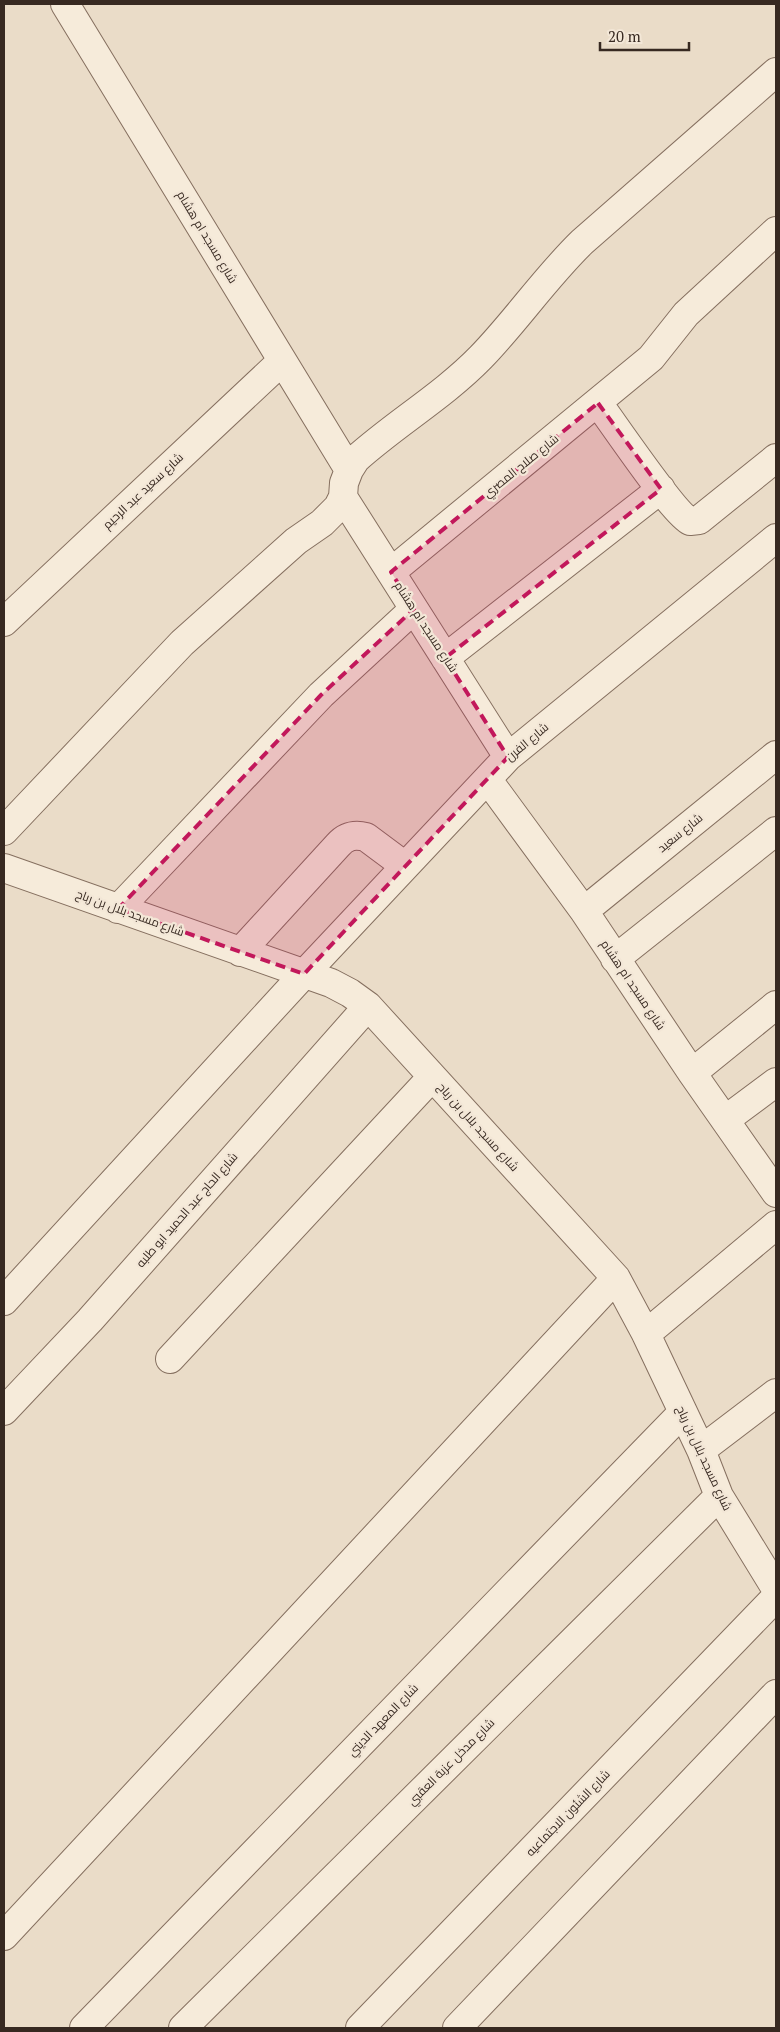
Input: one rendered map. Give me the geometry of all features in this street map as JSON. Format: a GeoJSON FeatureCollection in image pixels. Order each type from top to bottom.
{"type":"FeatureCollection","features":[{"type":"Feature","properties":{"kind":"street","name":"شارع مسجد ام هشام"},"geometry":{"type":"LineString","coordinates":[[66,4],[348,470]]}},
{"type":"Feature","properties":{"kind":"street"},"geometry":{"type":"LineString","coordinates":[[4,831],[182,643],[296,541],[322,523],[338,507],[343,497],[344,483],[348,470],[356,459],[444,391],[481,357],[556,269],[582,242],[776,72]]}},
{"type":"Feature","properties":{"kind":"street","name":"شارع صلاح المصري"},"geometry":{"type":"LineString","coordinates":[[391,572],[651,358],[686,314],[776,231]]}},
{"type":"Feature","properties":{"kind":"street","name":"شارع سعيد عبد الرحيم"},"geometry":{"type":"LineString","coordinates":[[4,622],[282,361]]}},
{"type":"Feature","properties":{"kind":"street"},"geometry":{"type":"LineString","coordinates":[[598,403],[661,489],[686,519],[695,521],[776,458]]}},
{"type":"Feature","properties":{"kind":"street"},"geometry":{"type":"LineString","coordinates":[[446,658],[661,489]]}},
{"type":"Feature","properties":{"kind":"street","name":"شارع مسجد ام هشام"},"geometry":{"type":"LineString","coordinates":[[343,497],[508,757]]}},
{"type":"Feature","properties":{"kind":"street","name":"شارع الفرن"},"geometry":{"type":"LineString","coordinates":[[4,1301],[304,974],[508,757],[776,538]]}},
{"type":"Feature","properties":{"kind":"street"},"geometry":{"type":"LineString","coordinates":[[118,909],[321,695],[414,608]]}},
{"type":"Feature","properties":{"kind":"street","name":"شارع سعيد"},"geometry":{"type":"LineString","coordinates":[[584,911],[776,755]]}},
{"type":"Feature","properties":{"kind":"street","name":"شارع مسجد ام هشام"},"geometry":{"type":"LineString","coordinates":[[488,780],[584,911],[692,1073],[776,1193]]}},
{"type":"Feature","properties":{"kind":"street"},"geometry":{"type":"LineString","coordinates":[[615,959],[776,831]]}},
{"type":"Feature","properties":{"kind":"street"},"geometry":{"type":"LineString","coordinates":[[240,952],[347,837],[360,835],[366,837],[406,866]]}},
{"type":"Feature","properties":{"kind":"street","name":"شارع مسجد بلال بن رباح"},"geometry":{"type":"LineString","coordinates":[[4,868],[331,983],[350,993],[368,1006],[616,1278],[646,1334],[701,1450],[719,1496],[776,1589]]}},
{"type":"Feature","properties":{"kind":"street"},"geometry":{"type":"LineString","coordinates":[[692,1073],[776,1005]]}},
{"type":"Feature","properties":{"kind":"street","name":"شارع الحاج عبد الحميد ابو طلبه"},"geometry":{"type":"LineString","coordinates":[[4,1411],[90,1320],[368,1006]]}},
{"type":"Feature","properties":{"kind":"street"},"geometry":{"type":"LineString","coordinates":[[170,1359],[432,1077]]}},
{"type":"Feature","properties":{"kind":"street"},"geometry":{"type":"LineString","coordinates":[[725,1120],[776,1082]]}},
{"type":"Feature","properties":{"kind":"street"},"geometry":{"type":"LineString","coordinates":[[646,1334],[776,1225]]}},
{"type":"Feature","properties":{"kind":"street"},"geometry":{"type":"LineString","coordinates":[[4,1936],[616,1278]]}},
{"type":"Feature","properties":{"kind":"street"},"geometry":{"type":"LineString","coordinates":[[701,1450],[776,1393]]}},
{"type":"Feature","properties":{"kind":"street","name":"شارع المعهد الديني"},"geometry":{"type":"LineString","coordinates":[[84,2028],[683,1412]]}},
{"type":"Feature","properties":{"kind":"street","name":"شارع مدخل عزبة العقبي"},"geometry":{"type":"LineString","coordinates":[[183,2028],[719,1496]]}},
{"type":"Feature","properties":{"kind":"street","name":"شارع الشئون الاجتماعيه"},"geometry":{"type":"LineString","coordinates":[[360,2028],[776,1598]]}},
{"type":"Feature","properties":{"kind":"street"},"geometry":{"type":"LineString","coordinates":[[457,2028],[776,1694]]}},
{"type":"Feature","properties":{"kind":"highlighted area"},"geometry":{"type":"Polygon","coordinates":[[[598,403],[661,489],[445,658],[508,757],[304,974],[118,909],[321,695],[414,609],[391,572],[598,403]]]}}]}
